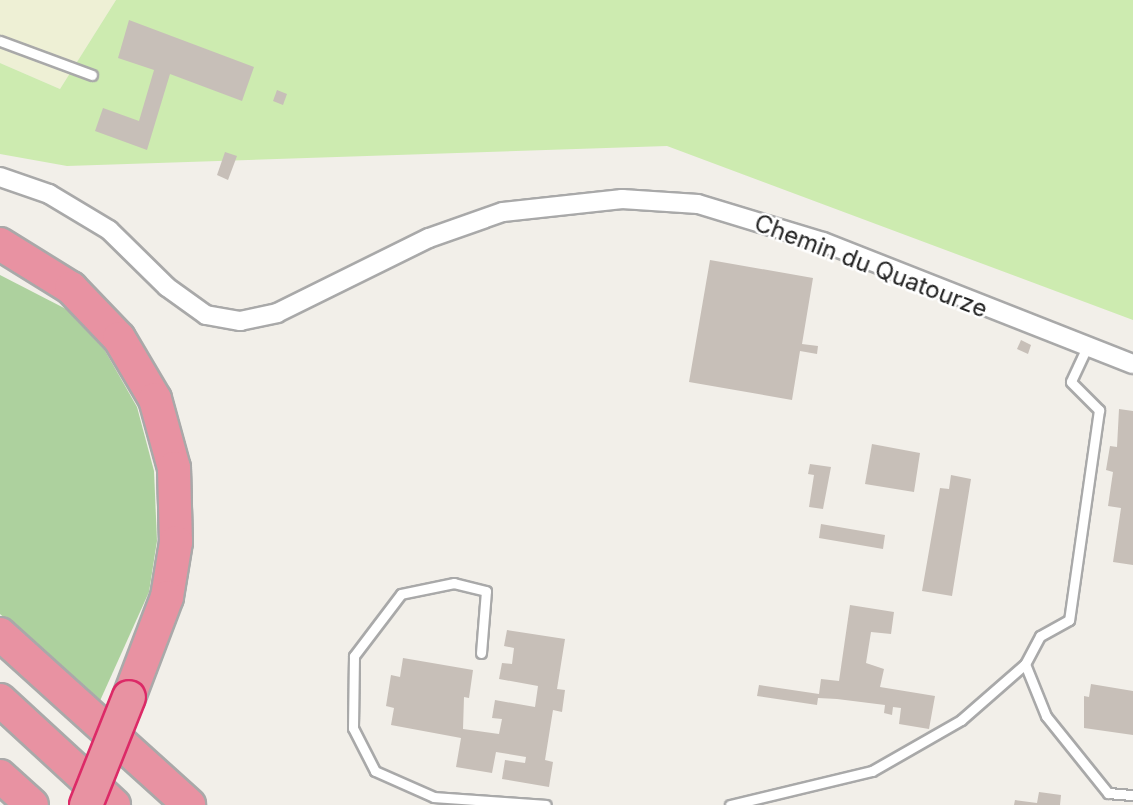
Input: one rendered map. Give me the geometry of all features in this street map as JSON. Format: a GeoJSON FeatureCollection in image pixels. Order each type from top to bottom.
{"type":"FeatureCollection","features":[{"type":"Feature","properties":{"kind":"highway"},"geometry":{"type":"LineString","coordinates":[[0,244],[71,288],[119,338],[155,399],[174,468],[176,542],[167,597],[86,805]]}},
{"type":"Feature","properties":{"kind":"highway"},"geometry":{"type":"LineString","coordinates":[[0,262],[71,288]]}},
{"type":"Feature","properties":{"kind":"highway"},"geometry":{"type":"LineString","coordinates":[[0,634],[189,805]]}},
{"type":"Feature","properties":{"kind":"highway"},"geometry":{"type":"LineString","coordinates":[[0,700],[114,805]]}},
{"type":"Feature","properties":{"kind":"highway"},"geometry":{"type":"LineString","coordinates":[[0,776],[32,805]]}},
{"type":"Feature","properties":{"kind":"street","name":"Chemin du Quatourze"},"geometry":{"type":"LineString","coordinates":[[0,177],[48,194],[109,230],[167,287],[206,315],[240,321],[277,313],[429,239],[503,212],[622,199],[698,204],[823,242],[1133,364]]}},
{"type":"Feature","properties":{"kind":"lane"},"geometry":{"type":"LineString","coordinates":[[0,41],[92,75]]}},
{"type":"Feature","properties":{"kind":"lane"},"geometry":{"type":"LineString","coordinates":[[730,805],[873,771],[961,720],[1025,664],[1040,636],[1069,620],[1099,410],[1071,382],[1087,348]]}},
{"type":"Feature","properties":{"kind":"lane"},"geometry":{"type":"LineString","coordinates":[[481,653],[486,592],[454,583],[401,594],[354,656],[353,727],[375,771],[434,797],[546,805]]}},
{"type":"Feature","properties":{"kind":"lane"},"geometry":{"type":"LineString","coordinates":[[1025,664],[1046,716],[1108,793],[1133,795]]}},
{"type":"Feature","properties":{"kind":"green space"},"geometry":{"type":"Polygon","coordinates":[[[0,0],[116,0],[60,89],[0,63],[0,0]]]}},
{"type":"Feature","properties":{"kind":"green space"},"geometry":{"type":"Polygon","coordinates":[[[116,0],[1133,0],[1133,320],[667,146],[67,166],[0,154],[0,63],[60,89],[116,0]]]}},
{"type":"Feature","properties":{"kind":"green space"},"geometry":{"type":"Polygon","coordinates":[[[0,275],[66,309],[104,349],[137,407],[154,471],[157,541],[149,592],[99,703],[0,614],[0,275]]]}},
{"type":"Feature","properties":{"kind":"building"},"geometry":{"type":"Polygon","coordinates":[[[129,20],[254,67],[242,101],[170,74],[147,150],[95,131],[103,108],[139,121],[154,70],[118,58],[129,20]]]}},
{"type":"Feature","properties":{"kind":"building"},"geometry":{"type":"Polygon","coordinates":[[[277,90],[287,94],[283,105],[273,101],[277,90]]]}},
{"type":"Feature","properties":{"kind":"building"},"geometry":{"type":"Polygon","coordinates":[[[225,152],[237,156],[228,180],[217,175],[225,152]]]}},
{"type":"Feature","properties":{"kind":"building"},"geometry":{"type":"Polygon","coordinates":[[[710,260],[813,278],[802,344],[818,346],[817,354],[800,351],[792,400],[689,382],[710,260]]]}},
{"type":"Feature","properties":{"kind":"building"},"geometry":{"type":"Polygon","coordinates":[[[1021,340],[1031,345],[1028,354],[1017,349],[1021,340]]]}},
{"type":"Feature","properties":{"kind":"building"},"geometry":{"type":"Polygon","coordinates":[[[1119,409],[1133,411],[1133,565],[1113,562],[1121,508],[1108,506],[1113,472],[1106,470],[1110,446],[1117,447],[1119,409]]]}},
{"type":"Feature","properties":{"kind":"building"},"geometry":{"type":"Polygon","coordinates":[[[872,444],[920,453],[914,492],[865,484],[872,444]]]}},
{"type":"Feature","properties":{"kind":"building"},"geometry":{"type":"Polygon","coordinates":[[[810,464],[831,467],[823,509],[809,507],[814,475],[808,474],[810,464]]]}},
{"type":"Feature","properties":{"kind":"building"},"geometry":{"type":"Polygon","coordinates":[[[951,475],[971,479],[952,596],[922,591],[940,488],[949,489],[951,475]]]}},
{"type":"Feature","properties":{"kind":"building"},"geometry":{"type":"Polygon","coordinates":[[[821,524],[885,535],[883,549],[819,538],[821,524]]]}},
{"type":"Feature","properties":{"kind":"building"},"geometry":{"type":"Polygon","coordinates":[[[850,605],[894,612],[891,634],[871,632],[866,663],[884,669],[880,687],[935,696],[929,729],[899,724],[901,708],[893,707],[892,715],[884,713],[885,705],[818,698],[817,705],[757,696],[759,685],[819,694],[821,679],[839,681],[850,605]]]}},
{"type":"Feature","properties":{"kind":"building"},"geometry":{"type":"Polygon","coordinates":[[[507,630],[565,639],[557,689],[565,690],[562,712],[553,710],[545,760],[553,762],[549,787],[502,779],[505,760],[525,763],[526,757],[496,752],[492,773],[456,767],[461,738],[391,725],[394,708],[386,706],[391,675],[400,677],[403,658],[473,670],[469,698],[464,697],[463,729],[499,734],[502,719],[492,718],[495,700],[535,707],[538,686],[499,679],[502,663],[512,664],[514,648],[504,646],[507,630]]]}},
{"type":"Feature","properties":{"kind":"building"},"geometry":{"type":"Polygon","coordinates":[[[1091,684],[1133,691],[1133,735],[1084,728],[1084,696],[1089,697],[1091,684]]]}},
{"type":"Feature","properties":{"kind":"building"},"geometry":{"type":"Polygon","coordinates":[[[1039,792],[1061,795],[1060,805],[1014,805],[1015,800],[1037,803],[1039,792]]]}}]}
